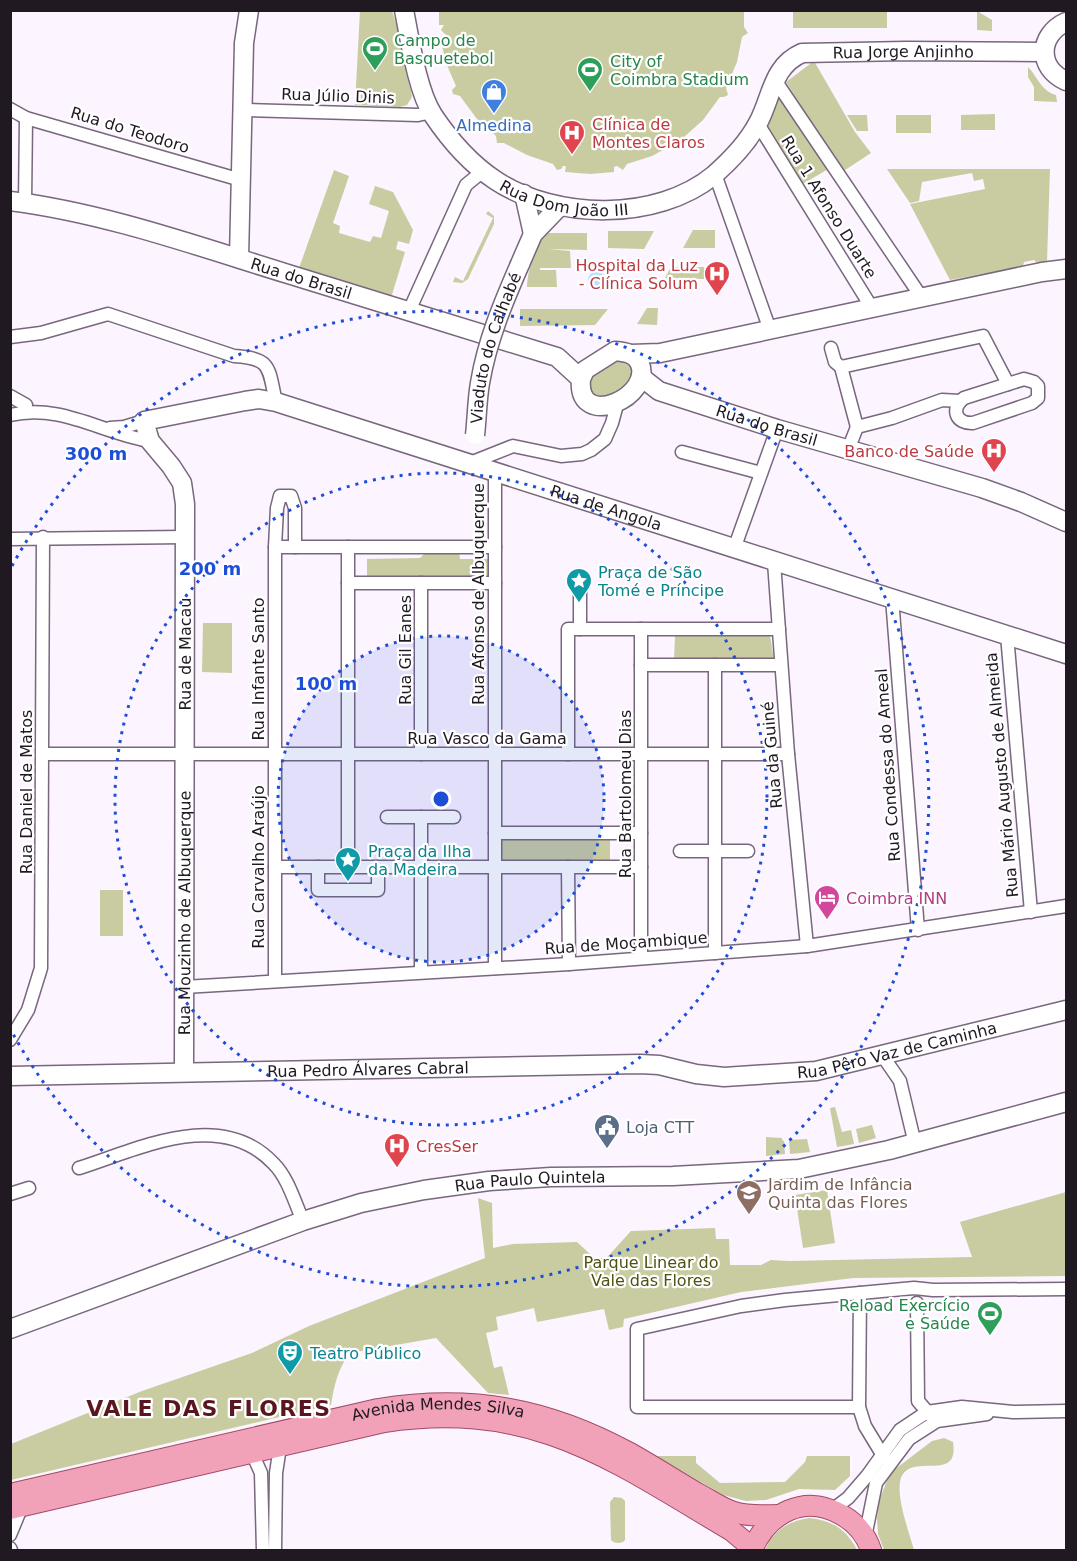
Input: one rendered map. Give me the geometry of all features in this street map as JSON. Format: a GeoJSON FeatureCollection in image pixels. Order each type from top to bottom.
{"type":"FeatureCollection","features":[{"type":"Feature","properties":{"kind":"main road","name":"Avenida Mendes Silva"},"geometry":{"type":"LineString","coordinates":[[14,1503],[378,1409],[455,1402],[512,1409],[574,1426],[631,1454],[724,1508],[745,1515],[780,1515]]}},
{"type":"Feature","properties":{"kind":"main road","name":"Avenida Mendes Silva"},"geometry":{"type":"LineString","coordinates":[[14,1503],[280,1447],[384,1422],[414,1418],[483,1419],[517,1425],[568,1440],[616,1462],[732,1531],[744,1541],[751,1551]]}},
{"type":"Feature","properties":{"kind":"main road"},"geometry":{"type":"LineString","coordinates":[[751,1551],[762,1531],[780,1515],[805,1506],[832,1510],[851,1520],[868,1544]]}},
{"type":"Feature","properties":{"kind":"street"},"geometry":{"type":"LineString","coordinates":[[239,10],[244,43]]}},
{"type":"Feature","properties":{"kind":"street"},"geometry":{"type":"LineString","coordinates":[[239,258],[244,43],[249,10]]}},
{"type":"Feature","properties":{"kind":"street","name":"Rua Dom João III"},"geometry":{"type":"LineString","coordinates":[[404,10],[417,71],[432,112],[459,148],[496,181],[524,194],[560,206],[590,210],[647,206],[683,193],[702,183],[715,174],[739,150],[758,124],[774,80]]}},
{"type":"Feature","properties":{"kind":"street"},"geometry":{"type":"LineString","coordinates":[[1066,22],[1057,26],[1050,33],[1044,52],[1050,70],[1057,77],[1066,81]]}},
{"type":"Feature","properties":{"kind":"street","name":"Rua Jorge Anjinho"},"geometry":{"type":"LineString","coordinates":[[774,80],[780,68],[791,58],[802,53],[1044,52]]}},
{"type":"Feature","properties":{"kind":"street"},"geometry":{"type":"LineString","coordinates":[[774,80],[922,298]]}},
{"type":"Feature","properties":{"kind":"street","name":"Rua do Teodoro"},"geometry":{"type":"LineString","coordinates":[[10,109],[26,118],[241,180]]}},
{"type":"Feature","properties":{"kind":"street","name":"Rua Júlio Dinis"},"geometry":{"type":"LineString","coordinates":[[243,110],[418,115],[432,112]]}},
{"type":"Feature","properties":{"kind":"street"},"geometry":{"type":"LineString","coordinates":[[18,202],[26,118]]}},
{"type":"Feature","properties":{"kind":"street","name":"Rua 1 Afonso Duarte"},"geometry":{"type":"LineString","coordinates":[[758,124],[872,308]]}},
{"type":"Feature","properties":{"kind":"street"},"geometry":{"type":"LineString","coordinates":[[409,311],[466,185],[483,171]]}},
{"type":"Feature","properties":{"kind":"street"},"geometry":{"type":"LineString","coordinates":[[715,174],[770,330]]}},
{"type":"Feature","properties":{"kind":"street"},"geometry":{"type":"LineString","coordinates":[[524,194],[534,234]]}},
{"type":"Feature","properties":{"kind":"street","name":"Rua do Brasil"},"geometry":{"type":"LineString","coordinates":[[18,202],[87,216],[239,258],[557,357],[581,379],[583,396],[589,403],[600,407],[618,401]]}},
{"type":"Feature","properties":{"kind":"street","name":"Viaduto do Calhabé"},"geometry":{"type":"LineString","coordinates":[[470,464],[480,385],[494,326],[534,234],[560,206]]}},
{"type":"Feature","properties":{"kind":"street"},"geometry":{"type":"LineString","coordinates":[[581,379],[585,370],[615,351],[632,354],[660,353],[1042,272],[1066,269]]}},
{"type":"Feature","properties":{"kind":"street"},"geometry":{"type":"LineString","coordinates":[[10,337],[41,333],[108,314],[234,356],[252,357],[264,362],[276,402]]}},
{"type":"Feature","properties":{"kind":"street"},"geometry":{"type":"LineString","coordinates":[[842,367],[983,336],[1008,384]]}},
{"type":"Feature","properties":{"kind":"street"},"geometry":{"type":"LineString","coordinates":[[831,348],[835,362],[842,367],[857,427],[848,450]]}},
{"type":"Feature","properties":{"kind":"street"},"geometry":{"type":"LineString","coordinates":[[470,464],[513,446],[561,456],[582,454],[591,450],[605,439],[618,401],[639,384],[642,374],[660,353]]}},
{"type":"Feature","properties":{"kind":"street","name":"Rua do Brasil"},"geometry":{"type":"LineString","coordinates":[[632,354],[638,360],[642,374],[659,391],[777,429],[982,488],[1066,522]]}},
{"type":"Feature","properties":{"kind":"street"},"geometry":{"type":"LineString","coordinates":[[557,357],[598,361]]}},
{"type":"Feature","properties":{"kind":"street"},"geometry":{"type":"LineString","coordinates":[[857,427],[892,418],[942,400],[960,401],[1024,379],[1038,386],[1038,398],[1032,403],[969,424],[961,422],[956,415],[960,401]]}},
{"type":"Feature","properties":{"kind":"street"},"geometry":{"type":"LineString","coordinates":[[10,396],[18,411],[50,412],[150,441]]}},
{"type":"Feature","properties":{"kind":"street","name":"Rua de Angola"},"geometry":{"type":"LineString","coordinates":[[144,421],[245,401],[260,399],[276,402],[1066,654]]}},
{"type":"Feature","properties":{"kind":"street"},"geometry":{"type":"LineString","coordinates":[[107,429],[144,421]]}},
{"type":"Feature","properties":{"kind":"street","name":"Rua de Macau"},"geometry":{"type":"LineString","coordinates":[[144,421],[150,441],[182,483],[185,504],[186,754]]}},
{"type":"Feature","properties":{"kind":"street"},"geometry":{"type":"LineString","coordinates":[[734,549],[777,429]]}},
{"type":"Feature","properties":{"kind":"street"},"geometry":{"type":"LineString","coordinates":[[682,452],[761,473]]}},
{"type":"Feature","properties":{"kind":"street","name":"Rua Afonso de Albuquerque"},"geometry":{"type":"LineString","coordinates":[[495,472],[495,968]]}},
{"type":"Feature","properties":{"kind":"street","name":"Rua Infante Santo"},"geometry":{"type":"LineString","coordinates":[[275,754],[275,547],[277,508],[280,496],[291,496],[295,508],[295,547]]}},
{"type":"Feature","properties":{"kind":"street","name":"Rua Daniel de Matos"},"geometry":{"type":"LineString","coordinates":[[10,1040],[28,1010],[41,968],[43,537]]}},
{"type":"Feature","properties":{"kind":"street"},"geometry":{"type":"LineString","coordinates":[[10,539],[186,537]]}},
{"type":"Feature","properties":{"kind":"street"},"geometry":{"type":"LineString","coordinates":[[275,547],[495,547]]}},
{"type":"Feature","properties":{"kind":"street"},"geometry":{"type":"LineString","coordinates":[[348,547],[348,867]]}},
{"type":"Feature","properties":{"kind":"street","name":"Rua da Guiné"},"geometry":{"type":"LineString","coordinates":[[774,562],[788,754],[807,946]]}},
{"type":"Feature","properties":{"kind":"street"},"geometry":{"type":"LineString","coordinates":[[348,583],[495,583]]}},
{"type":"Feature","properties":{"kind":"street","name":"Rua Gil Eanes"},"geometry":{"type":"LineString","coordinates":[[421,583],[421,754]]}},
{"type":"Feature","properties":{"kind":"street"},"geometry":{"type":"LineString","coordinates":[[568,754],[574,629],[579,587]]}},
{"type":"Feature","properties":{"kind":"street","name":"Rua Condessa do Ameal"},"geometry":{"type":"LineString","coordinates":[[892,598],[918,930]]}},
{"type":"Feature","properties":{"kind":"street"},"geometry":{"type":"LineString","coordinates":[[574,629],[778,629]]}},
{"type":"Feature","properties":{"kind":"street","name":"Rua Bartolomeu Dias"},"geometry":{"type":"LineString","coordinates":[[641,629],[641,958]]}},
{"type":"Feature","properties":{"kind":"street","name":"Rua Mário Augusto de Almeida"},"geometry":{"type":"LineString","coordinates":[[1007,635],[1031,912]]}},
{"type":"Feature","properties":{"kind":"street"},"geometry":{"type":"LineString","coordinates":[[641,665],[781,665]]}},
{"type":"Feature","properties":{"kind":"street"},"geometry":{"type":"LineString","coordinates":[[714,665],[714,953]]}},
{"type":"Feature","properties":{"kind":"street","name":"Rua Vasco da Gama"},"geometry":{"type":"LineString","coordinates":[[43,754],[788,754]]}},
{"type":"Feature","properties":{"kind":"street","name":"Rua Mouzinho de Albuquerque"},"geometry":{"type":"LineString","coordinates":[[184,1072],[186,754]]}},
{"type":"Feature","properties":{"kind":"street","name":"Rua Carvalho Araújo"},"geometry":{"type":"LineString","coordinates":[[275,754],[275,980]]}},
{"type":"Feature","properties":{"kind":"street"},"geometry":{"type":"LineString","coordinates":[[387,817],[454,817]]}},
{"type":"Feature","properties":{"kind":"street"},"geometry":{"type":"LineString","coordinates":[[421,817],[421,972]]}},
{"type":"Feature","properties":{"kind":"street"},"geometry":{"type":"LineString","coordinates":[[495,833],[641,833]]}},
{"type":"Feature","properties":{"kind":"street"},"geometry":{"type":"LineString","coordinates":[[680,851],[748,851]]}},
{"type":"Feature","properties":{"kind":"street"},"geometry":{"type":"LineString","coordinates":[[275,867],[641,867]]}},
{"type":"Feature","properties":{"kind":"street"},"geometry":{"type":"LineString","coordinates":[[318,867],[318,890],[378,890],[378,867]]}},
{"type":"Feature","properties":{"kind":"street"},"geometry":{"type":"LineString","coordinates":[[568,867],[568,964]]}},
{"type":"Feature","properties":{"kind":"street","name":"Rua de Moçambique"},"geometry":{"type":"LineString","coordinates":[[184,987],[568,964],[807,946],[1066,906]]}},
{"type":"Feature","properties":{"kind":"street","name":"Rua Pêro Vaz de Caminha"},"geometry":{"type":"LineString","coordinates":[[724,1077],[816,1071],[1066,1010]]}},
{"type":"Feature","properties":{"kind":"street"},"geometry":{"type":"LineString","coordinates":[[882,1055],[900,1081],[915,1144]]}},
{"type":"Feature","properties":{"kind":"street","name":"Rua Pedro Álvares Cabral"},"geometry":{"type":"LineString","coordinates":[[10,1076],[640,1064],[659,1065],[696,1074],[724,1077]]}},
{"type":"Feature","properties":{"kind":"street","name":"Rua Paulo Quintela"},"geometry":{"type":"LineString","coordinates":[[10,1329],[303,1221],[361,1203],[424,1190],[551,1177],[663,1176],[780,1171],[825,1164],[915,1144],[1066,1101]]}},
{"type":"Feature","properties":{"kind":"street"},"geometry":{"type":"LineString","coordinates":[[79,1168],[176,1137],[211,1135],[229,1138],[251,1146],[274,1164],[290,1190],[303,1221]]}},
{"type":"Feature","properties":{"kind":"street"},"geometry":{"type":"LineString","coordinates":[[10,1194],[29,1188]]}},
{"type":"Feature","properties":{"kind":"street"},"geometry":{"type":"LineString","coordinates":[[859,1407],[637,1407],[637,1329],[741,1306],[860,1293],[914,1288],[933,1290],[1066,1289]]}},
{"type":"Feature","properties":{"kind":"street"},"geometry":{"type":"LineString","coordinates":[[898,1290],[917,1303]]}},
{"type":"Feature","properties":{"kind":"street"},"geometry":{"type":"LineString","coordinates":[[917,1303],[933,1290]]}},
{"type":"Feature","properties":{"kind":"street"},"geometry":{"type":"LineString","coordinates":[[860,1293],[859,1407],[865,1426],[888,1466]]}},
{"type":"Feature","properties":{"kind":"street"},"geometry":{"type":"LineString","coordinates":[[917,1303],[918,1401],[932,1416]]}},
{"type":"Feature","properties":{"kind":"street"},"geometry":{"type":"LineString","coordinates":[[832,1510],[854,1491],[900,1430],[932,1416],[1066,1412]]}},
{"type":"Feature","properties":{"kind":"street"},"geometry":{"type":"LineString","coordinates":[[868,1544],[876,1482],[909,1440],[932,1416]]}},
{"type":"Feature","properties":{"kind":"street"},"geometry":{"type":"LineString","coordinates":[[275,1551],[276,1473],[280,1447]]}},
{"type":"Feature","properties":{"kind":"street"},"geometry":{"type":"LineString","coordinates":[[252,1453],[261,1473],[263,1551]]}},
{"type":"Feature","properties":{"kind":"street"},"geometry":{"type":"LineString","coordinates":[[10,1535],[14,1503]]}},
{"type":"Feature","properties":{"kind":"green space","name":"City of Coimbra Stadium"},"geometry":{"type":"Polygon","coordinates":[[[439,10],[744,11],[744,27],[748,33],[742,37],[737,62],[726,88],[728,95],[720,97],[703,120],[684,137],[683,144],[676,143],[652,156],[627,164],[623,170],[617,166],[614,167],[614,172],[590,174],[565,172],[566,166],[557,170],[553,164],[527,155],[504,143],[497,143],[496,136],[477,119],[460,96],[453,94],[452,90],[456,86],[446,63],[440,37],[446,35],[441,30],[444,25],[439,25],[439,10]]]}},
{"type":"Feature","properties":{"kind":"green space"},"geometry":{"type":"Polygon","coordinates":[[[360,11],[392,11],[412,97],[407,105],[400,107],[355,105],[360,11]]]}},
{"type":"Feature","properties":{"kind":"green space"},"geometry":{"type":"Polygon","coordinates":[[[793,11],[887,11],[887,28],[793,28],[793,11]]]}},
{"type":"Feature","properties":{"kind":"green space"},"geometry":{"type":"Polygon","coordinates":[[[977,11],[992,20],[992,31],[977,30],[977,11]]]}},
{"type":"Feature","properties":{"kind":"green space"},"geometry":{"type":"Polygon","coordinates":[[[814,61],[855,132],[871,153],[842,172],[786,82],[814,61]]]}},
{"type":"Feature","properties":{"kind":"green space"},"geometry":{"type":"Polygon","coordinates":[[[1028,67],[1043,87],[1056,95],[1057,102],[1034,101],[1034,87],[1028,77],[1028,67]]]}},
{"type":"Feature","properties":{"kind":"green space"},"geometry":{"type":"Polygon","coordinates":[[[780,96],[830,168],[801,185],[765,128],[780,96]]]}},
{"type":"Feature","properties":{"kind":"green space"},"geometry":{"type":"Polygon","coordinates":[[[995,114],[995,130],[961,130],[961,115],[995,114]]]}},
{"type":"Feature","properties":{"kind":"green space"},"geometry":{"type":"Polygon","coordinates":[[[847,115],[867,115],[868,131],[857,131],[847,115]]]}},
{"type":"Feature","properties":{"kind":"green space"},"geometry":{"type":"Polygon","coordinates":[[[896,115],[931,115],[931,133],[896,133],[896,115]]]}},
{"type":"Feature","properties":{"kind":"green space"},"geometry":{"type":"Polygon","coordinates":[[[887,169],[1050,169],[1047,261],[1037,263],[1034,260],[1024,262],[1023,266],[950,280],[910,204],[985,189],[983,179],[974,181],[972,173],[922,182],[919,201],[910,203],[887,169]]]}},
{"type":"Feature","properties":{"kind":"green space"},"geometry":{"type":"Polygon","coordinates":[[[334,170],[349,176],[333,223],[340,226],[339,233],[370,242],[373,236],[381,238],[389,211],[369,204],[375,186],[393,192],[413,230],[409,244],[398,241],[396,249],[405,252],[391,298],[299,268],[334,170]]]}},
{"type":"Feature","properties":{"kind":"green space"},"geometry":{"type":"Polygon","coordinates":[[[488,211],[494,216],[494,224],[468,279],[462,283],[453,282],[455,277],[463,281],[493,218],[486,214],[488,211]]]}},
{"type":"Feature","properties":{"kind":"green space"},"geometry":{"type":"Polygon","coordinates":[[[693,230],[715,230],[715,248],[683,248],[693,230]]]}},
{"type":"Feature","properties":{"kind":"green space"},"geometry":{"type":"Polygon","coordinates":[[[608,231],[654,231],[644,249],[608,248],[608,231]]]}},
{"type":"Feature","properties":{"kind":"green space"},"geometry":{"type":"Polygon","coordinates":[[[548,233],[587,233],[587,250],[548,249],[570,251],[571,268],[540,268],[540,270],[556,270],[557,287],[527,287],[533,257],[548,233]]]}},
{"type":"Feature","properties":{"kind":"green space"},"geometry":{"type":"Polygon","coordinates":[[[671,267],[704,267],[704,279],[665,278],[671,267]]]}},
{"type":"Feature","properties":{"kind":"green space"},"geometry":{"type":"Polygon","coordinates":[[[647,308],[658,308],[657,325],[637,324],[647,308]]]}},
{"type":"Feature","properties":{"kind":"green space"},"geometry":{"type":"Polygon","coordinates":[[[520,309],[608,309],[595,325],[520,326],[520,309]]]}},
{"type":"Feature","properties":{"kind":"green space"},"geometry":{"type":"Polygon","coordinates":[[[617,360],[629,364],[634,375],[625,386],[606,399],[594,396],[590,392],[591,377],[617,360]]]}},
{"type":"Feature","properties":{"kind":"green space"},"geometry":{"type":"Polygon","coordinates":[[[426,552],[459,552],[460,559],[489,559],[490,576],[367,577],[367,559],[420,558],[426,552]]]}},
{"type":"Feature","properties":{"kind":"green space"},"geometry":{"type":"Polygon","coordinates":[[[203,623],[232,623],[232,673],[202,672],[203,623]]]}},
{"type":"Feature","properties":{"kind":"green space"},"geometry":{"type":"Polygon","coordinates":[[[675,635],[770,635],[774,661],[674,661],[675,635]]]}},
{"type":"Feature","properties":{"kind":"green space"},"geometry":{"type":"Polygon","coordinates":[[[500,835],[610,836],[610,863],[500,862],[500,835]]]}},
{"type":"Feature","properties":{"kind":"green space"},"geometry":{"type":"Polygon","coordinates":[[[100,890],[123,890],[123,936],[100,936],[100,890]]]}},
{"type":"Feature","properties":{"kind":"green space"},"geometry":{"type":"Polygon","coordinates":[[[835,1107],[842,1132],[851,1130],[854,1144],[837,1147],[830,1108],[835,1107]]]}},
{"type":"Feature","properties":{"kind":"green space"},"geometry":{"type":"Polygon","coordinates":[[[872,1125],[876,1138],[859,1143],[856,1129],[872,1125]]]}},
{"type":"Feature","properties":{"kind":"green space"},"geometry":{"type":"Polygon","coordinates":[[[766,1137],[782,1138],[785,1154],[766,1156],[766,1137]]]}},
{"type":"Feature","properties":{"kind":"green space"},"geometry":{"type":"Polygon","coordinates":[[[807,1139],[810,1152],[790,1154],[789,1140],[807,1139]]]}},
{"type":"Feature","properties":{"kind":"green space"},"geometry":{"type":"Polygon","coordinates":[[[827,1190],[835,1243],[803,1248],[795,1195],[827,1190]]]}},
{"type":"Feature","properties":{"kind":"green space","name":"Parque Linear do Vale das Flores"},"geometry":{"type":"Polygon","coordinates":[[[1066,1192],[1066,1276],[853,1278],[741,1292],[624,1319],[623,1327],[609,1330],[604,1309],[537,1322],[534,1308],[496,1317],[498,1330],[486,1333],[494,1368],[502,1366],[509,1395],[488,1393],[436,1338],[350,1353],[337,1378],[331,1405],[11,1480],[11,1444],[142,1391],[252,1353],[309,1326],[485,1258],[478,1198],[492,1203],[493,1248],[513,1244],[577,1242],[601,1264],[631,1231],[715,1228],[716,1239],[729,1239],[730,1265],[761,1265],[771,1260],[972,1257],[960,1222],[1066,1192]]]}},
{"type":"Feature","properties":{"kind":"green space"},"geometry":{"type":"Polygon","coordinates":[[[944,1438],[953,1442],[953,1455],[949,1462],[912,1468],[905,1472],[900,1482],[902,1507],[914,1550],[884,1550],[878,1534],[877,1518],[879,1501],[890,1473],[932,1441],[944,1438]]]}},
{"type":"Feature","properties":{"kind":"green space"},"geometry":{"type":"Polygon","coordinates":[[[656,1456],[696,1456],[696,1463],[720,1483],[785,1482],[805,1462],[807,1456],[850,1456],[850,1476],[835,1490],[799,1489],[766,1500],[746,1501],[723,1495],[656,1456]]]}},
{"type":"Feature","properties":{"kind":"green space"},"geometry":{"type":"Polygon","coordinates":[[[614,1497],[625,1501],[625,1540],[620,1543],[611,1540],[610,1502],[614,1497]]]}},
{"type":"Feature","properties":{"kind":"green space"},"geometry":{"type":"Polygon","coordinates":[[[809,1518],[825,1521],[838,1527],[849,1537],[857,1550],[765,1550],[772,1537],[782,1528],[809,1518]]]}},
{"type":"Feature","properties":{"kind":"water"},"geometry":{"type":"Polygon","coordinates":[[[593,271],[601,271],[606,276],[604,287],[593,289],[588,284],[588,276],[593,271]]]}},
{"type":"Feature","properties":{"kind":"place","name":"Campo de Basquetebol"},"geometry":{"type":"Point","coordinates":[375,72]}},
{"type":"Feature","properties":{"kind":"place","name":"City of Coimbra Stadium"},"geometry":{"type":"Point","coordinates":[590,93]}},
{"type":"Feature","properties":{"kind":"place","name":"Almedina"},"geometry":{"type":"Point","coordinates":[494,115]}},
{"type":"Feature","properties":{"kind":"place","name":"Clínica de Montes Claros"},"geometry":{"type":"Point","coordinates":[572,156]}},
{"type":"Feature","properties":{"kind":"place","name":"Hospital da Luz - Clínica Solum"},"geometry":{"type":"Point","coordinates":[717,297]}},
{"type":"Feature","properties":{"kind":"place","name":"Banco de Saúde"},"geometry":{"type":"Point","coordinates":[994,474]}},
{"type":"Feature","properties":{"kind":"place","name":"Praça de São Tomé e Príncipe"},"geometry":{"type":"Point","coordinates":[579,604]}},
{"type":"Feature","properties":{"kind":"place","name":"Praça da Ilha da Madeira"},"geometry":{"type":"Point","coordinates":[348,883]}},
{"type":"Feature","properties":{"kind":"place","name":"Coimbra INN"},"geometry":{"type":"Point","coordinates":[827,921]}},
{"type":"Feature","properties":{"kind":"place","name":"Loja CTT"},"geometry":{"type":"Point","coordinates":[607,1150]}},
{"type":"Feature","properties":{"kind":"place","name":"CresSer"},"geometry":{"type":"Point","coordinates":[397,1169]}},
{"type":"Feature","properties":{"kind":"place","name":"Jardim de Infância Quinta das Flores"},"geometry":{"type":"Point","coordinates":[749,1216]}},
{"type":"Feature","properties":{"kind":"place","name":"Reload Exercício e Saúde"},"geometry":{"type":"Point","coordinates":[990,1337]}},
{"type":"Feature","properties":{"kind":"place","name":"Teatro Público"},"geometry":{"type":"Point","coordinates":[290,1376]}},
{"type":"Feature","properties":{"kind":"district","name":"VALE DAS FLORES"},"geometry":{"type":"Point","coordinates":[209,1408]}}]}
